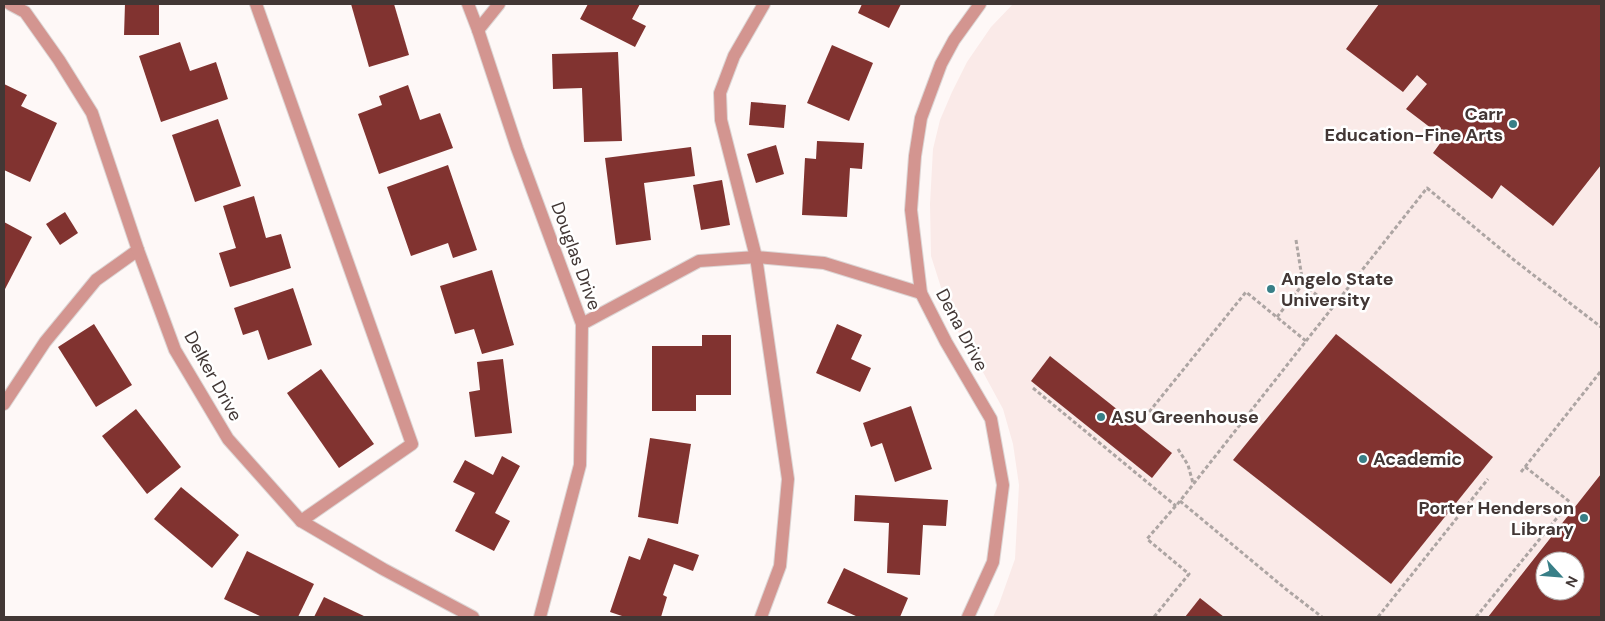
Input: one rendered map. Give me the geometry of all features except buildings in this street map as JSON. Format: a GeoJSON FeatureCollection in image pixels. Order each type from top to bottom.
{"type":"FeatureCollection","features":[{"type":"Feature","properties":{"kind":"street","name":"Delker Drive"},"geometry":{"type":"LineString","coordinates":[[10,4],[25,12],[59,60],[92,112],[138,250],[175,350],[228,439],[301,521],[383,569],[474,617]]}},
{"type":"Feature","properties":{"kind":"street"},"geometry":{"type":"LineString","coordinates":[[256,4],[412,444],[301,521]]}},
{"type":"Feature","properties":{"kind":"street","name":"Douglas Drive"},"geometry":{"type":"LineString","coordinates":[[468,4],[517,148],[582,324],[580,465],[540,617]]}},
{"type":"Feature","properties":{"kind":"street"},"geometry":{"type":"LineString","coordinates":[[478,30],[499,4]]}},
{"type":"Feature","properties":{"kind":"street"},"geometry":{"type":"LineString","coordinates":[[761,617],[780,566],[788,479],[756,257],[721,120],[720,93],[734,56],[764,4]]}},
{"type":"Feature","properties":{"kind":"street","name":"Dena Drive"},"geometry":{"type":"LineString","coordinates":[[968,617],[993,562],[1004,485],[991,419],[946,342],[921,293],[911,210],[915,156],[921,118],[941,64],[954,40],[980,4]]}},
{"type":"Feature","properties":{"kind":"street"},"geometry":{"type":"LineString","coordinates":[[4,404],[45,342],[96,280],[138,250]]}},
{"type":"Feature","properties":{"kind":"street"},"geometry":{"type":"LineString","coordinates":[[582,324],[699,261],[756,257],[824,263],[921,293]]}},
{"type":"Feature","properties":{"kind":"path"},"geometry":{"type":"LineString","coordinates":[[1154,617],[1189,574],[1147,539],[1180,502],[1427,188],[1514,260],[1601,327]]}},
{"type":"Feature","properties":{"kind":"path"},"geometry":{"type":"LineString","coordinates":[[1296,240],[1303,284],[1332,308]]}},
{"type":"Feature","properties":{"kind":"path"},"geometry":{"type":"LineString","coordinates":[[1277,317],[1303,284]]}},
{"type":"Feature","properties":{"kind":"path"},"geometry":{"type":"LineString","coordinates":[[1145,417],[1246,292],[1306,341]]}},
{"type":"Feature","properties":{"kind":"path"},"geometry":{"type":"LineString","coordinates":[[1521,472],[1601,371]]}},
{"type":"Feature","properties":{"kind":"path"},"geometry":{"type":"LineString","coordinates":[[1033,388],[1176,506]]}},
{"type":"Feature","properties":{"kind":"path"},"geometry":{"type":"LineString","coordinates":[[1178,449],[1188,465],[1194,484]]}},
{"type":"Feature","properties":{"kind":"path"},"geometry":{"type":"LineString","coordinates":[[1476,617],[1570,502],[1524,466]]}},
{"type":"Feature","properties":{"kind":"path"},"geometry":{"type":"LineString","coordinates":[[1378,617],[1488,479]]}},
{"type":"Feature","properties":{"kind":"path"},"geometry":{"type":"LineString","coordinates":[[1180,502],[1322,617]]}},
{"type":"Feature","properties":{"kind":"shaded area","name":"Angelo State University"},"geometry":{"type":"Polygon","coordinates":[[[1013,4],[1601,4],[1601,617],[993,617],[1015,559],[1019,485],[1013,444],[1003,409],[977,361],[952,322],[931,256],[930,204],[933,149],[940,120],[967,62],[991,27],[1013,4]]]}},
{"type":"Feature","properties":{"kind":"place","name":"Carr Education-Fine Arts"},"geometry":{"type":"Point","coordinates":[1513,124]}},
{"type":"Feature","properties":{"kind":"place","name":"Angelo State University"},"geometry":{"type":"Point","coordinates":[1271,289]}},
{"type":"Feature","properties":{"kind":"place","name":"ASU Greenhouse"},"geometry":{"type":"Point","coordinates":[1101,417]}},
{"type":"Feature","properties":{"kind":"place","name":"Academic"},"geometry":{"type":"Point","coordinates":[1363,459]}},
{"type":"Feature","properties":{"kind":"place","name":"Porter Henderson Library"},"geometry":{"type":"Point","coordinates":[1584,518]}}]}
